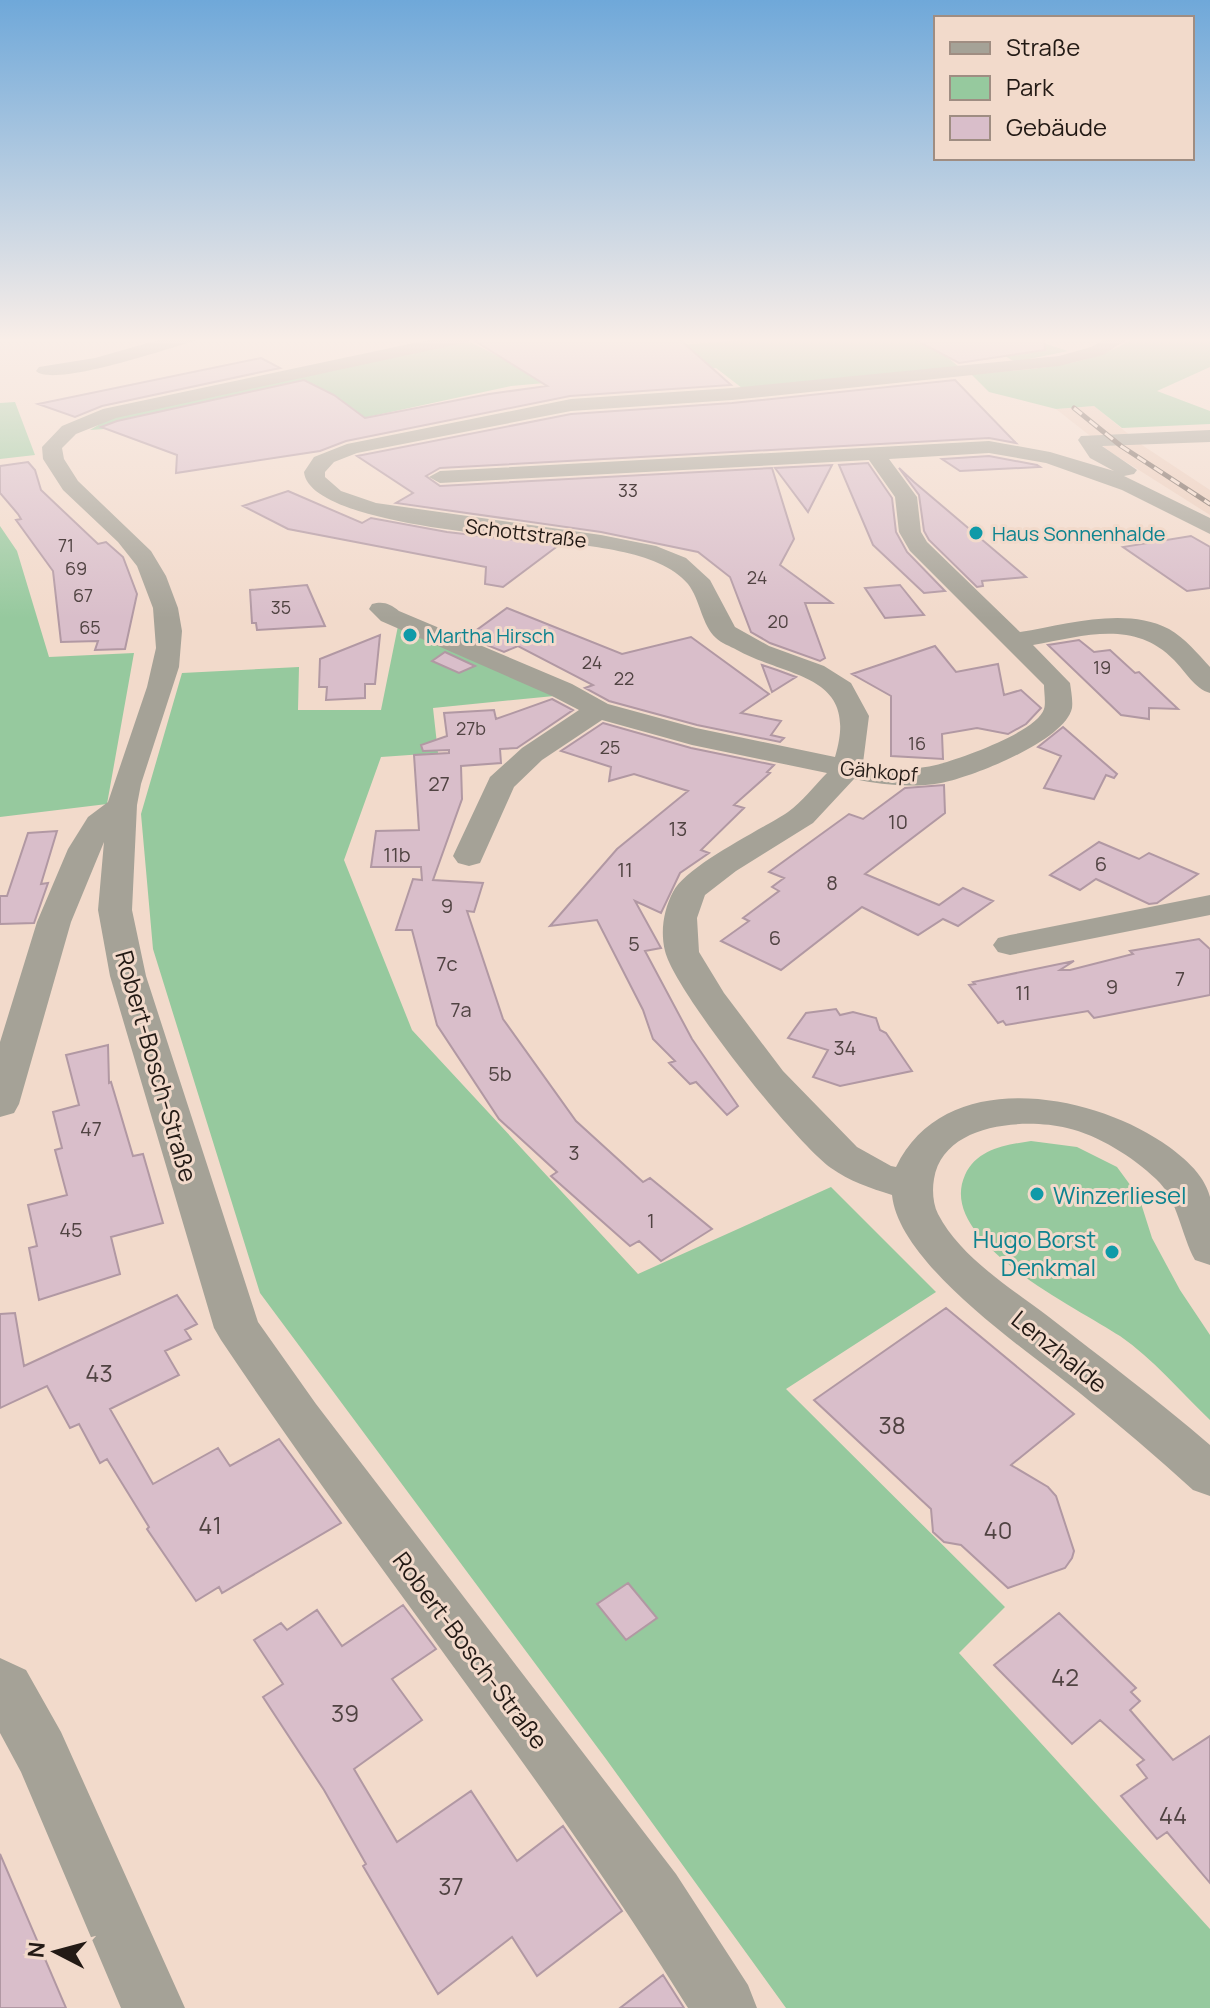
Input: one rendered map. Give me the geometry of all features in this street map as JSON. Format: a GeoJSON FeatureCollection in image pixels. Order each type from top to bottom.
{"type":"FeatureCollection","features":[{"type":"Feature","properties":{"kind":"street","name":"Robert-Bosch-Straße"},"geometry":{"type":"LineString","coordinates":[[72,431],[59,438],[52,447],[53,465],[67,483],[107,516],[137,548],[156,578],[166,609],[168,662],[122,805],[115,910],[128,976],[237,1328],[654,1896],[725,2008]]}},
{"type":"Feature","properties":{"kind":"street","name":"Schottstraße"},"geometry":{"type":"LineString","coordinates":[[437,431],[354,448],[325,458],[318,465],[315,478],[321,487],[367,507],[441,522],[638,548],[676,561],[697,578],[711,597],[724,632],[760,652],[815,672],[841,689],[855,716],[846,770]]}},
{"type":"Feature","properties":{"kind":"street"},"geometry":{"type":"LineString","coordinates":[[1146,490],[1154,485],[1097,454],[1088,440],[1210,436]]}},
{"type":"Feature","properties":{"kind":"street"},"geometry":{"type":"LineString","coordinates":[[440,477],[989,447],[1063,459],[1146,490],[1210,527]]}},
{"type":"Feature","properties":{"kind":"street","name":"Gähkopf"},"geometry":{"type":"LineString","coordinates":[[381,609],[390,616],[562,690],[598,710],[692,736],[846,770],[908,777],[940,774],[1018,744],[1046,727],[1058,709],[1057,683],[912,540],[906,497],[875,453]]}},
{"type":"Feature","properties":{"kind":"street"},"geometry":{"type":"LineString","coordinates":[[1016,640],[1119,627],[1142,628],[1160,634],[1210,685]]}},
{"type":"Feature","properties":{"kind":"street"},"geometry":{"type":"LineString","coordinates":[[469,856],[501,783],[532,754],[598,710]]}},
{"type":"Feature","properties":{"kind":"street"},"geometry":{"type":"LineString","coordinates":[[846,770],[802,816],[725,864],[690,891],[680,918],[682,952],[708,997],[770,1080],[843,1157],[877,1176],[912,1186],[914,1170],[924,1153],[943,1135],[967,1121],[1002,1112],[1039,1112],[1083,1119],[1131,1140],[1174,1172],[1198,1217],[1210,1249]]}},
{"type":"Feature","properties":{"kind":"street"},"geometry":{"type":"LineString","coordinates":[[0,1104],[54,922],[84,849],[99,824],[122,805]]}},
{"type":"Feature","properties":{"kind":"street"},"geometry":{"type":"LineString","coordinates":[[1010,945],[1210,905]]}},
{"type":"Feature","properties":{"kind":"street","name":"Lenzhalde"},"geometry":{"type":"LineString","coordinates":[[912,1186],[917,1216],[954,1263],[1210,1475]]}},
{"type":"Feature","properties":{"kind":"street"},"geometry":{"type":"LineString","coordinates":[[0,1684],[6,1689],[41,1752],[153,2008]]}},
{"type":"Feature","properties":{"kind":"shaded area"},"geometry":{"type":"Polygon","coordinates":[[[1084,431],[1124,431],[1210,490],[1210,515],[1112,453],[1084,431]]]}},
{"type":"Feature","properties":{"kind":"green space"},"geometry":{"type":"Polygon","coordinates":[[[0,431],[26,431],[35,455],[0,459],[0,431]]]}},
{"type":"Feature","properties":{"kind":"green space"},"geometry":{"type":"Polygon","coordinates":[[[0,526],[17,551],[49,657],[134,653],[107,804],[0,817],[0,526]]]}},
{"type":"Feature","properties":{"kind":"green space"},"geometry":{"type":"Polygon","coordinates":[[[398,626],[554,696],[433,708],[438,753],[381,757],[344,860],[412,1030],[638,1274],[831,1187],[936,1292],[786,1389],[1005,1607],[959,1653],[1210,1929],[1210,2008],[786,2008],[606,1759],[260,1293],[153,949],[141,814],[182,673],[299,667],[298,710],[381,710],[398,626]]]}},
{"type":"Feature","properties":{"kind":"green space"},"geometry":{"type":"Polygon","coordinates":[[[1031,1141],[1077,1147],[1117,1167],[1139,1197],[1152,1238],[1180,1290],[1210,1335],[1210,1420],[1132,1345],[1016,1270],[990,1248],[971,1224],[961,1200],[965,1175],[970,1166],[993,1150],[1031,1141]]]}},
{"type":"Feature","properties":{"kind":"building"},"geometry":{"type":"Polygon","coordinates":[[[111,431],[397,431],[346,441],[320,451],[176,473],[177,455],[111,431]]]}},
{"type":"Feature","properties":{"kind":"building"},"geometry":{"type":"Polygon","coordinates":[[[486,431],[1004,431],[1016,443],[989,438],[440,468],[426,476],[440,486],[772,468],[794,539],[780,565],[832,603],[805,603],[825,658],[820,661],[770,643],[751,632],[730,577],[698,552],[601,532],[396,503],[413,493],[357,456],[486,431]]]}},
{"type":"Feature","properties":{"kind":"building"},"geometry":{"type":"Polygon","coordinates":[[[989,456],[1040,467],[960,471],[942,459],[989,456]]]}},
{"type":"Feature","properties":{"kind":"building"},"geometry":{"type":"Polygon","coordinates":[[[28,462],[35,470],[41,490],[98,544],[106,542],[123,557],[137,594],[125,649],[95,650],[98,641],[61,642],[53,571],[16,520],[21,519],[18,514],[0,493],[0,466],[28,462]]]}},
{"type":"Feature","properties":{"kind":"building"},"geometry":{"type":"Polygon","coordinates":[[[868,463],[892,498],[896,532],[907,552],[945,591],[924,593],[873,545],[839,465],[868,463]]]}},
{"type":"Feature","properties":{"kind":"building"},"geometry":{"type":"Polygon","coordinates":[[[832,465],[808,512],[775,468],[832,465]]]}},
{"type":"Feature","properties":{"kind":"building"},"geometry":{"type":"Polygon","coordinates":[[[899,468],[1026,577],[982,581],[983,586],[977,587],[929,540],[924,531],[919,495],[899,468]]]}},
{"type":"Feature","properties":{"kind":"building"},"geometry":{"type":"Polygon","coordinates":[[[288,491],[362,523],[371,518],[447,532],[559,545],[503,587],[485,584],[486,567],[288,529],[243,506],[288,491]]]}},
{"type":"Feature","properties":{"kind":"building"},"geometry":{"type":"Polygon","coordinates":[[[1191,536],[1210,547],[1210,588],[1187,591],[1123,547],[1191,536]]]}},
{"type":"Feature","properties":{"kind":"building"},"geometry":{"type":"Polygon","coordinates":[[[307,585],[325,626],[257,630],[256,623],[252,623],[250,590],[307,585]]]}},
{"type":"Feature","properties":{"kind":"building"},"geometry":{"type":"Polygon","coordinates":[[[900,585],[924,615],[885,618],[865,588],[900,585]]]}},
{"type":"Feature","properties":{"kind":"building"},"geometry":{"type":"Polygon","coordinates":[[[507,608],[622,654],[691,637],[769,694],[741,713],[781,721],[771,735],[784,738],[780,742],[697,725],[609,701],[585,688],[593,685],[518,646],[504,652],[467,637],[507,608]]]}},
{"type":"Feature","properties":{"kind":"building"},"geometry":{"type":"Polygon","coordinates":[[[380,635],[375,684],[365,684],[365,698],[326,700],[327,687],[319,687],[320,659],[380,635]]]}},
{"type":"Feature","properties":{"kind":"building"},"geometry":{"type":"Polygon","coordinates":[[[1079,640],[1094,652],[1110,650],[1178,709],[1149,708],[1149,719],[1121,715],[1048,645],[1079,640]]]}},
{"type":"Feature","properties":{"kind":"building"},"geometry":{"type":"Polygon","coordinates":[[[935,646],[956,672],[998,664],[1004,695],[1021,690],[1041,708],[1026,724],[1008,734],[977,728],[942,734],[943,759],[891,756],[891,696],[852,674],[935,646]]]}},
{"type":"Feature","properties":{"kind":"building"},"geometry":{"type":"Polygon","coordinates":[[[445,652],[475,666],[459,673],[432,661],[445,652]]]}},
{"type":"Feature","properties":{"kind":"building"},"geometry":{"type":"Polygon","coordinates":[[[762,665],[777,670],[796,677],[772,692],[762,665]]]}},
{"type":"Feature","properties":{"kind":"building"},"geometry":{"type":"Polygon","coordinates":[[[552,699],[573,710],[517,748],[500,749],[501,763],[461,766],[462,799],[433,880],[483,883],[474,912],[467,911],[503,1019],[576,1121],[643,1182],[650,1178],[712,1229],[661,1261],[639,1241],[630,1246],[551,1176],[557,1172],[499,1119],[437,1025],[412,930],[396,930],[413,879],[422,880],[421,867],[371,867],[376,831],[419,830],[414,755],[449,753],[449,750],[423,751],[421,745],[447,736],[444,713],[494,710],[496,719],[552,699]]]}},
{"type":"Feature","properties":{"kind":"building"},"geometry":{"type":"Polygon","coordinates":[[[603,723],[691,748],[774,765],[767,772],[770,773],[734,805],[744,808],[701,850],[709,853],[680,873],[661,913],[635,901],[661,948],[645,951],[692,1039],[738,1106],[727,1115],[696,1082],[690,1084],[669,1063],[675,1061],[653,1039],[643,1010],[597,920],[550,926],[617,849],[688,791],[634,774],[609,781],[611,767],[561,751],[603,723]]]}},
{"type":"Feature","properties":{"kind":"building"},"geometry":{"type":"Polygon","coordinates":[[[1063,727],[1117,774],[1114,778],[1106,775],[1094,799],[1044,788],[1061,756],[1038,747],[1063,727]]]}},
{"type":"Feature","properties":{"kind":"building"},"geometry":{"type":"Polygon","coordinates":[[[944,785],[945,813],[865,874],[939,905],[963,888],[993,901],[958,926],[943,919],[918,935],[862,907],[781,970],[721,941],[749,921],[743,918],[779,891],[772,887],[784,878],[769,872],[849,814],[863,819],[905,788],[944,785]]]}},
{"type":"Feature","properties":{"kind":"building"},"geometry":{"type":"Polygon","coordinates":[[[57,831],[41,884],[48,883],[34,923],[0,924],[0,896],[7,896],[28,833],[57,831]]]}},
{"type":"Feature","properties":{"kind":"building"},"geometry":{"type":"Polygon","coordinates":[[[1099,842],[1139,859],[1149,853],[1198,874],[1157,903],[1149,904],[1096,879],[1080,890],[1050,875],[1099,842]]]}},
{"type":"Feature","properties":{"kind":"building"},"geometry":{"type":"Polygon","coordinates":[[[1199,939],[1210,949],[1210,995],[1094,1018],[1088,1011],[1006,1025],[1003,1021],[998,1023],[969,985],[1074,961],[1060,970],[1070,970],[1133,954],[1130,951],[1199,939]]]}},
{"type":"Feature","properties":{"kind":"building"},"geometry":{"type":"Polygon","coordinates":[[[836,1009],[840,1015],[853,1012],[876,1018],[880,1030],[886,1033],[912,1071],[840,1086],[813,1077],[828,1050],[788,1038],[806,1013],[836,1009]]]}},
{"type":"Feature","properties":{"kind":"building"},"geometry":{"type":"Polygon","coordinates":[[[108,1045],[109,1083],[133,1156],[143,1154],[163,1223],[111,1237],[120,1274],[39,1300],[29,1248],[37,1246],[28,1205],[67,1195],[55,1150],[62,1148],[53,1112],[79,1105],[66,1055],[108,1045]]]}},
{"type":"Feature","properties":{"kind":"building"},"geometry":{"type":"Polygon","coordinates":[[[177,1295],[197,1324],[185,1330],[191,1339],[165,1351],[179,1375],[110,1409],[153,1484],[218,1448],[230,1466],[279,1439],[341,1523],[222,1593],[219,1587],[196,1601],[147,1529],[149,1527],[107,1459],[100,1463],[79,1424],[70,1428],[47,1386],[0,1408],[0,1314],[15,1313],[24,1366],[177,1295]]]}},
{"type":"Feature","properties":{"kind":"building"},"geometry":{"type":"Polygon","coordinates":[[[946,1308],[1074,1414],[1011,1465],[1048,1487],[1056,1496],[1074,1551],[1072,1558],[1065,1568],[1008,1588],[961,1545],[944,1542],[933,1532],[931,1509],[814,1400],[946,1308]]]}},
{"type":"Feature","properties":{"kind":"building"},"geometry":{"type":"Polygon","coordinates":[[[628,1583],[657,1618],[626,1640],[597,1604],[628,1583]]]}},
{"type":"Feature","properties":{"kind":"building"},"geometry":{"type":"Polygon","coordinates":[[[403,1605],[436,1649],[392,1679],[422,1720],[354,1769],[397,1842],[471,1791],[517,1861],[563,1826],[622,1911],[537,1976],[512,1937],[438,1994],[363,1866],[366,1864],[324,1790],[263,1697],[283,1684],[254,1640],[281,1623],[287,1630],[317,1610],[342,1646],[403,1605]]]}},
{"type":"Feature","properties":{"kind":"building"},"geometry":{"type":"Polygon","coordinates":[[[1059,1613],[1136,1688],[1131,1692],[1140,1701],[1130,1710],[1173,1760],[1210,1736],[1210,1883],[1167,1832],[1157,1839],[1121,1796],[1147,1778],[1137,1765],[1144,1760],[1100,1720],[1072,1744],[994,1665],[1059,1613]]]}},
{"type":"Feature","properties":{"kind":"building"},"geometry":{"type":"Polygon","coordinates":[[[0,1854],[66,2008],[0,2008],[0,1854]]]}},
{"type":"Feature","properties":{"kind":"building"},"geometry":{"type":"Polygon","coordinates":[[[663,1975],[684,2008],[620,2008],[663,1975]]]}},
{"type":"Feature","properties":{"kind":"railway"},"geometry":{"type":"LineString","coordinates":[[1102,431],[1210,504]]}},
{"type":"Feature","properties":{"kind":"place","name":"Haus Sonnenhalde"},"geometry":{"type":"Point","coordinates":[976,533]}},
{"type":"Feature","properties":{"kind":"place","name":"Martha Hirsch"},"geometry":{"type":"Point","coordinates":[410,635]}},
{"type":"Feature","properties":{"kind":"place","name":"Winzerliesel"},"geometry":{"type":"Point","coordinates":[1037,1194]}},
{"type":"Feature","properties":{"kind":"place","name":"Hugo Borst Denkmal"},"geometry":{"type":"Point","coordinates":[1112,1252]}}]}
